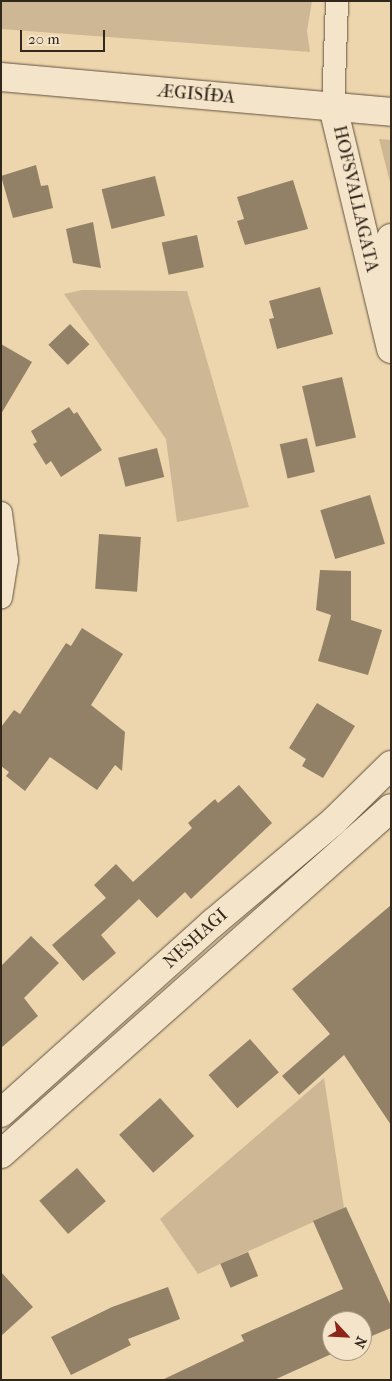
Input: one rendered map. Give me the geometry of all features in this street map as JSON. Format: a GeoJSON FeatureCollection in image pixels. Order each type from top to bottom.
{"type":"FeatureCollection","features":[{"type":"Feature","properties":{"kind":"street"},"geometry":{"type":"LineString","coordinates":[[333,107],[337,1]]}},
{"type":"Feature","properties":{"kind":"street","name":"ÆGISÍÐA"},"geometry":{"type":"LineString","coordinates":[[1,77],[391,112]]}},
{"type":"Feature","properties":{"kind":"street","name":"HOFSVALLAGATA"},"geometry":{"type":"LineString","coordinates":[[333,107],[391,349]]}},
{"type":"Feature","properties":{"kind":"street"},"geometry":{"type":"LineString","coordinates":[[380,306],[381,277],[391,238]]}},
{"type":"Feature","properties":{"kind":"street"},"geometry":{"type":"LineString","coordinates":[[1,514],[7,560],[1,598]]}},
{"type":"Feature","properties":{"kind":"street","name":"NESHAGI"},"geometry":{"type":"LineString","coordinates":[[1,1113],[213,923],[334,821],[391,765]]}},
{"type":"Feature","properties":{"kind":"street","name":"NESHAGI"},"geometry":{"type":"LineString","coordinates":[[4,1146],[391,808]]}},
{"type":"Feature","properties":{"kind":"shaded area"},"geometry":{"type":"Polygon","coordinates":[[[1,1],[312,1],[307,31],[310,52],[1,29],[1,1]]]}},
{"type":"Feature","properties":{"kind":"shaded area"},"geometry":{"type":"Polygon","coordinates":[[[379,139],[391,140],[391,186],[379,139]]]}},
{"type":"Feature","properties":{"kind":"shaded area"},"geometry":{"type":"Polygon","coordinates":[[[82,290],[187,291],[249,507],[177,522],[166,439],[64,294],[82,290]]]}},
{"type":"Feature","properties":{"kind":"shaded area"},"geometry":{"type":"Polygon","coordinates":[[[324,1078],[344,1208],[198,1274],[160,1219],[324,1078]]]}},
{"type":"Feature","properties":{"kind":"building"},"geometry":{"type":"Polygon","coordinates":[[[36,165],[41,186],[48,185],[53,208],[13,218],[1,176],[36,165]]]}},
{"type":"Feature","properties":{"kind":"building"},"geometry":{"type":"Polygon","coordinates":[[[155,176],[165,216],[112,229],[102,189],[155,176]]]}},
{"type":"Feature","properties":{"kind":"building"},"geometry":{"type":"Polygon","coordinates":[[[293,180],[308,229],[245,245],[237,221],[244,219],[237,197],[293,180]]]}},
{"type":"Feature","properties":{"kind":"building"},"geometry":{"type":"Polygon","coordinates":[[[93,222],[101,268],[73,263],[66,229],[93,222]]]}},
{"type":"Feature","properties":{"kind":"building"},"geometry":{"type":"Polygon","coordinates":[[[197,235],[204,267],[169,275],[162,242],[197,235]]]}},
{"type":"Feature","properties":{"kind":"building"},"geometry":{"type":"Polygon","coordinates":[[[320,287],[333,334],[277,349],[269,319],[274,318],[269,301],[320,287]]]}},
{"type":"Feature","properties":{"kind":"building"},"geometry":{"type":"Polygon","coordinates":[[[70,324],[89,344],[68,365],[48,345],[70,324]]]}},
{"type":"Feature","properties":{"kind":"building"},"geometry":{"type":"Polygon","coordinates":[[[1,344],[32,362],[1,414],[1,344]]]}},
{"type":"Feature","properties":{"kind":"building"},"geometry":{"type":"Polygon","coordinates":[[[342,377],[356,437],[316,447],[302,386],[342,377]]]}},
{"type":"Feature","properties":{"kind":"building"},"geometry":{"type":"Polygon","coordinates":[[[69,407],[74,414],[77,412],[102,450],[61,477],[51,461],[46,465],[33,444],[37,442],[31,431],[69,407]]]}},
{"type":"Feature","properties":{"kind":"building"},"geometry":{"type":"Polygon","coordinates":[[[307,438],[315,472],[288,478],[280,444],[307,438]]]}},
{"type":"Feature","properties":{"kind":"building"},"geometry":{"type":"Polygon","coordinates":[[[157,448],[164,477],[125,487],[118,458],[157,448]]]}},
{"type":"Feature","properties":{"kind":"building"},"geometry":{"type":"Polygon","coordinates":[[[370,495],[385,544],[335,559],[320,510],[370,495]]]}},
{"type":"Feature","properties":{"kind":"building"},"geometry":{"type":"Polygon","coordinates":[[[99,534],[141,537],[137,592],[95,589],[99,534]]]}},
{"type":"Feature","properties":{"kind":"building"},"geometry":{"type":"Polygon","coordinates":[[[320,570],[351,571],[351,620],[382,630],[368,675],[318,661],[331,615],[316,610],[320,570]]]}},
{"type":"Feature","properties":{"kind":"building"},"geometry":{"type":"Polygon","coordinates":[[[82,628],[123,654],[91,705],[125,732],[122,771],[115,765],[97,790],[50,757],[25,791],[6,776],[9,772],[1,766],[1,727],[14,710],[20,714],[66,643],[71,646],[82,628]]]}},
{"type":"Feature","properties":{"kind":"building"},"geometry":{"type":"Polygon","coordinates":[[[317,703],[355,726],[323,778],[302,766],[306,759],[289,748],[317,703]]]}},
{"type":"Feature","properties":{"kind":"building"},"geometry":{"type":"Polygon","coordinates":[[[239,785],[272,823],[191,899],[185,892],[157,918],[139,899],[101,935],[116,953],[83,981],[52,945],[106,898],[94,885],[116,864],[133,882],[192,828],[188,823],[215,799],[218,803],[239,785]]]}},
{"type":"Feature","properties":{"kind":"building"},"geometry":{"type":"Polygon","coordinates":[[[391,905],[391,1125],[344,1055],[299,1095],[282,1076],[330,1034],[292,989],[391,905]]]}},
{"type":"Feature","properties":{"kind":"building"},"geometry":{"type":"Polygon","coordinates":[[[31,936],[59,963],[24,998],[38,1016],[1,1048],[1,966],[31,936]]]}},
{"type":"Feature","properties":{"kind":"building"},"geometry":{"type":"Polygon","coordinates":[[[250,1039],[279,1072],[237,1108],[208,1075],[250,1039]]]}},
{"type":"Feature","properties":{"kind":"building"},"geometry":{"type":"Polygon","coordinates":[[[160,1098],[194,1136],[153,1173],[119,1135],[160,1098]]]}},
{"type":"Feature","properties":{"kind":"building"},"geometry":{"type":"Polygon","coordinates":[[[77,1168],[106,1201],[68,1234],[39,1201],[77,1168]]]}},
{"type":"Feature","properties":{"kind":"building"},"geometry":{"type":"Polygon","coordinates":[[[346,1207],[391,1306],[391,1328],[372,1336],[372,1311],[322,1311],[322,1358],[274,1380],[162,1380],[244,1341],[241,1335],[343,1289],[313,1221],[346,1207]]]}},
{"type":"Feature","properties":{"kind":"building"},"geometry":{"type":"Polygon","coordinates":[[[248,1252],[258,1276],[231,1288],[220,1264],[248,1252]]]}},
{"type":"Feature","properties":{"kind":"building"},"geometry":{"type":"Polygon","coordinates":[[[1,1272],[33,1307],[1,1336],[1,1272]]]}},
{"type":"Feature","properties":{"kind":"building"},"geometry":{"type":"Polygon","coordinates":[[[168,1287],[180,1319],[128,1339],[131,1345],[71,1375],[51,1337],[112,1307],[168,1287]]]}}]}
